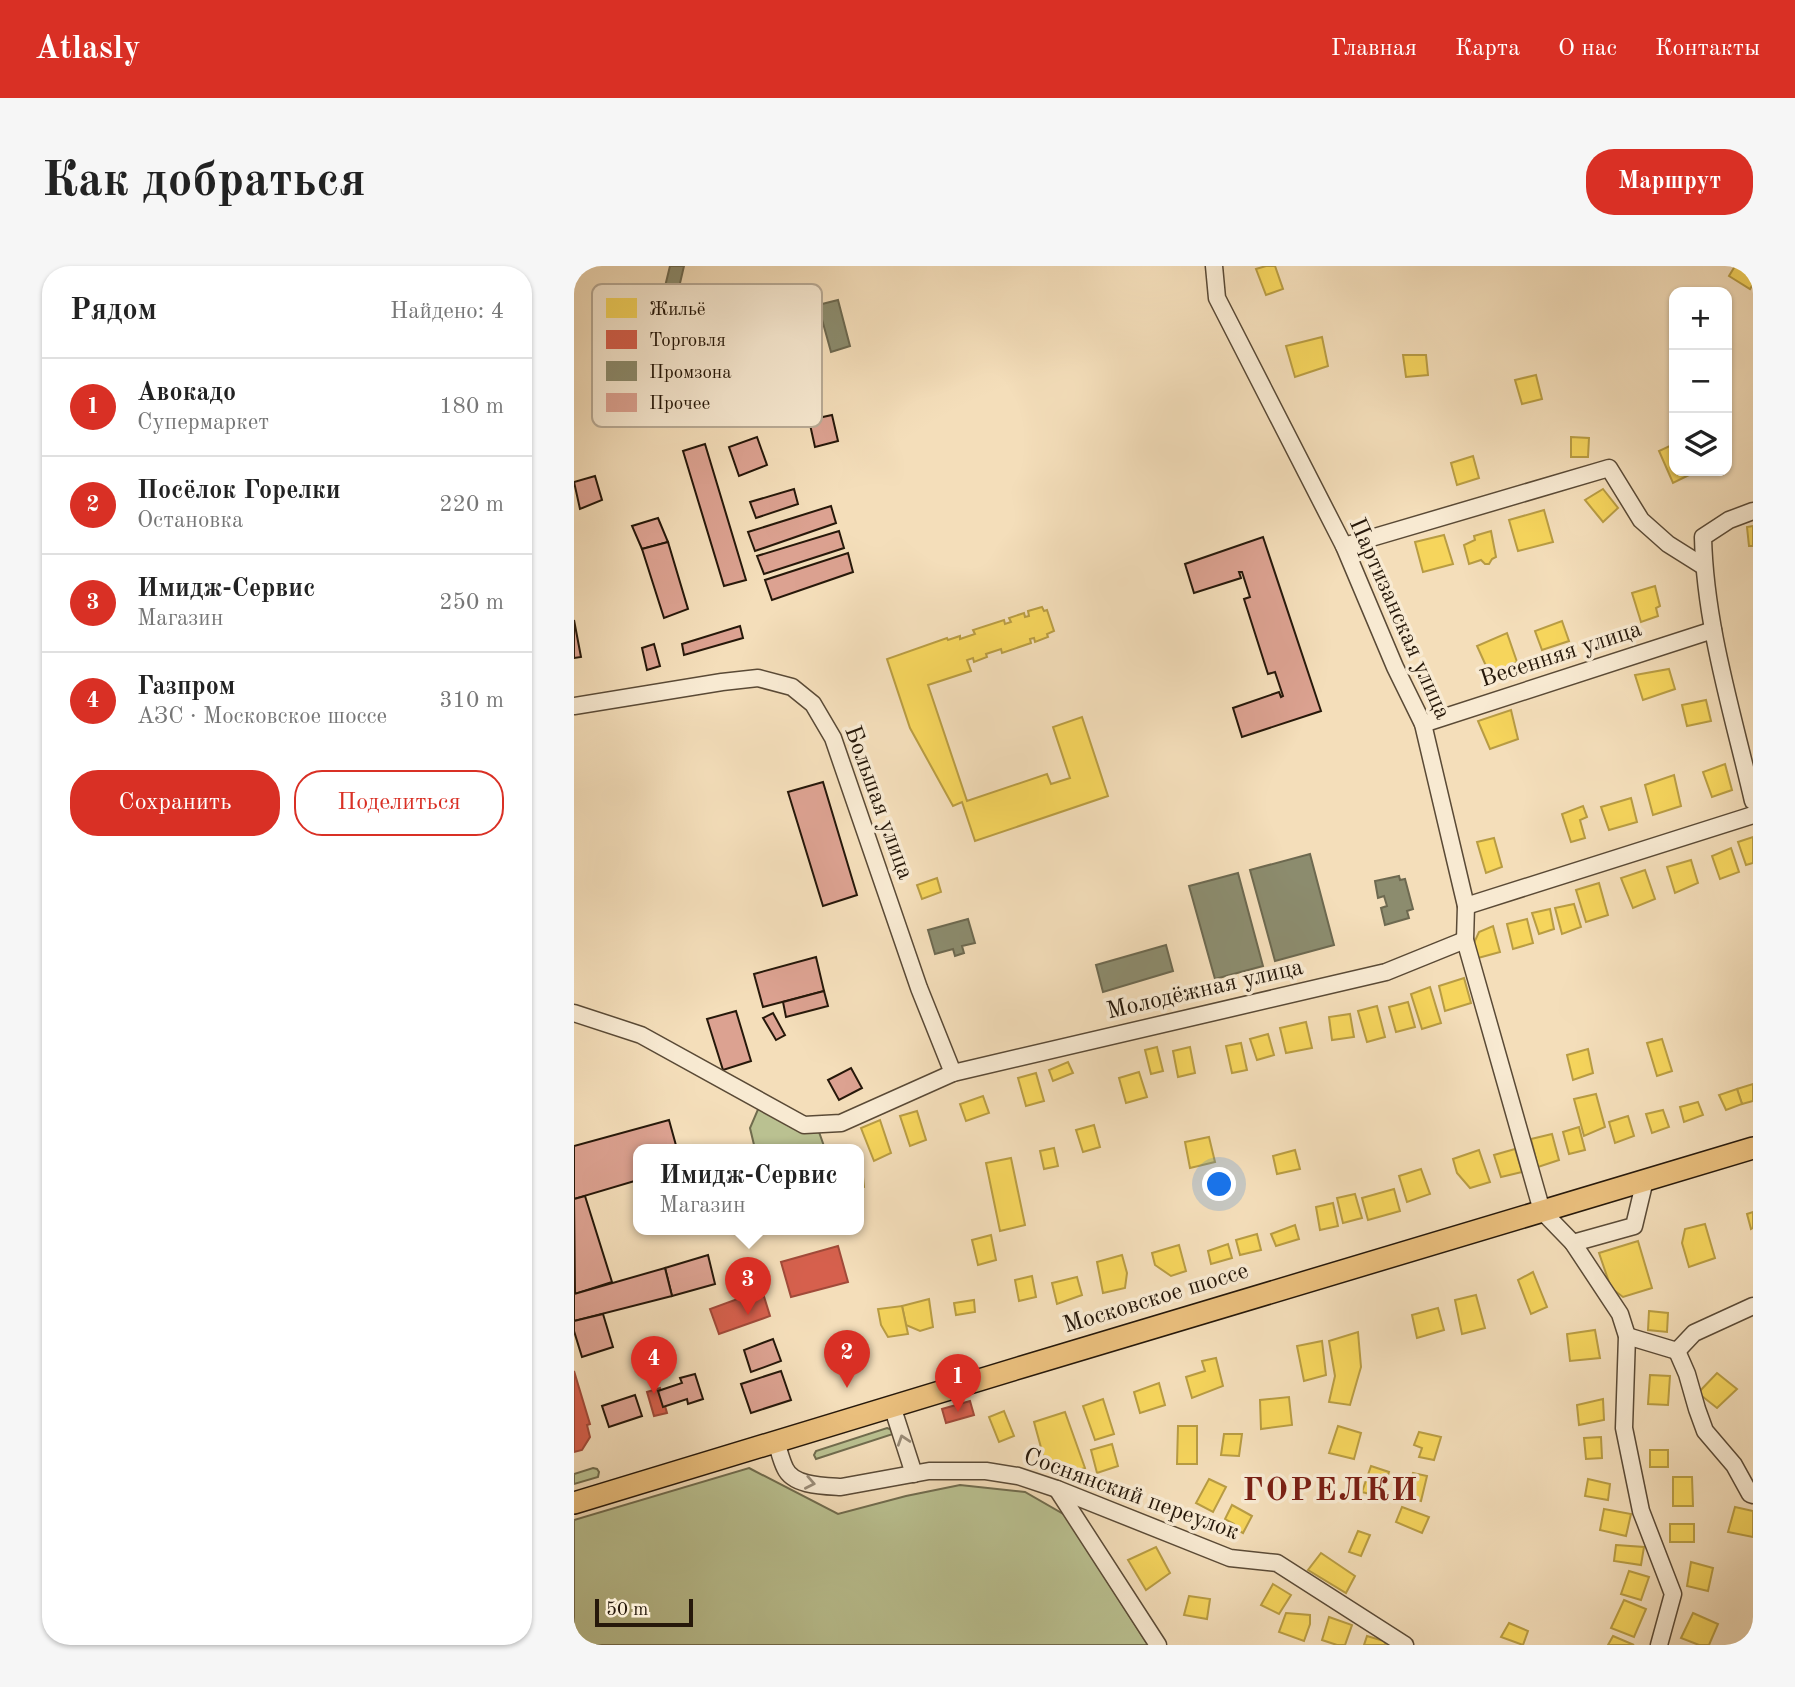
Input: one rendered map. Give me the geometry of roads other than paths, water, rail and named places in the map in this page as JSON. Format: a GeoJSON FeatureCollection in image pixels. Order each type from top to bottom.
{"type":"FeatureCollection","features":[{"type":"Feature","properties":{"kind":"main road","name":"Московское шоссе"},"geometry":{"type":"LineString","coordinates":[[574,1503],[1753,1148]]}},
{"type":"Feature","properties":{"kind":"street","name":"Партизанская улица"},"geometry":{"type":"LineString","coordinates":[[1214,266],[1217,298],[1344,546],[1395,667],[1423,724],[1466,906],[1465,940],[1542,1211]]}},
{"type":"Feature","properties":{"kind":"street"},"geometry":{"type":"LineString","coordinates":[[1344,546],[1609,468],[1641,520],[1668,544],[1703,566]]}},
{"type":"Feature","properties":{"kind":"street"},"geometry":{"type":"LineString","coordinates":[[1753,512],[1730,520],[1703,537],[1703,566],[1713,629],[1753,801]]}},
{"type":"Feature","properties":{"kind":"street","name":"Весенняя улица"},"geometry":{"type":"LineString","coordinates":[[1423,724],[1713,629]]}},
{"type":"Feature","properties":{"kind":"street","name":"Большая улица"},"geometry":{"type":"LineString","coordinates":[[574,706],[758,678],[792,687],[813,704],[833,738],[919,988],[953,1073]]}},
{"type":"Feature","properties":{"kind":"street"},"geometry":{"type":"LineString","coordinates":[[1466,906],[1753,816]]}},
{"type":"Feature","properties":{"kind":"street","name":"Молодёжная улица"},"geometry":{"type":"LineString","coordinates":[[574,1013],[641,1035],[804,1125],[841,1122],[953,1073],[1386,972],[1465,940]]}},
{"type":"Feature","properties":{"kind":"street"},"geometry":{"type":"LineString","coordinates":[[1573,1243],[1634,1226],[1646,1180]]}},
{"type":"Feature","properties":{"kind":"street"},"geometry":{"type":"LineString","coordinates":[[1542,1211],[1573,1243],[1619,1314],[1627,1336],[1624,1428],[1641,1511],[1673,1594],[1660,1645]]}},
{"type":"Feature","properties":{"kind":"street"},"geometry":{"type":"LineString","coordinates":[[1677,1351],[1694,1333],[1753,1306]]}},
{"type":"Feature","properties":{"kind":"street"},"geometry":{"type":"LineString","coordinates":[[1627,1336],[1677,1351],[1688,1374],[1705,1431],[1734,1465],[1753,1495]]}},
{"type":"Feature","properties":{"kind":"street"},"geometry":{"type":"LineString","coordinates":[[892,1406],[914,1474]]}},
{"type":"Feature","properties":{"kind":"street","name":"Соснянский переулок"},"geometry":{"type":"LineString","coordinates":[[776,1442],[785,1470],[798,1481],[841,1487],[945,1471],[986,1471],[1018,1476],[1230,1558],[1277,1563],[1405,1645]]}},
{"type":"Feature","properties":{"kind":"street"},"geometry":{"type":"LineString","coordinates":[[1057,1489],[1158,1645]]}},
{"type":"Feature","properties":{"kind":"place","name":"Имидж-Сервис"},"geometry":{"type":"Point","coordinates":[748,1315]}},
{"type":"Feature","properties":{"kind":"place","name":"Посёлок Горелки"},"geometry":{"type":"Point","coordinates":[847,1388]}},
{"type":"Feature","properties":{"kind":"place","name":"Газпром"},"geometry":{"type":"Point","coordinates":[654,1394]}},
{"type":"Feature","properties":{"kind":"place","name":"Авокадо"},"geometry":{"type":"Point","coordinates":[958,1412]}},
{"type":"Feature","properties":{"kind":"district","name":"ГОРЕЛКИ"},"geometry":{"type":"Point","coordinates":[1331,1492]}}]}
